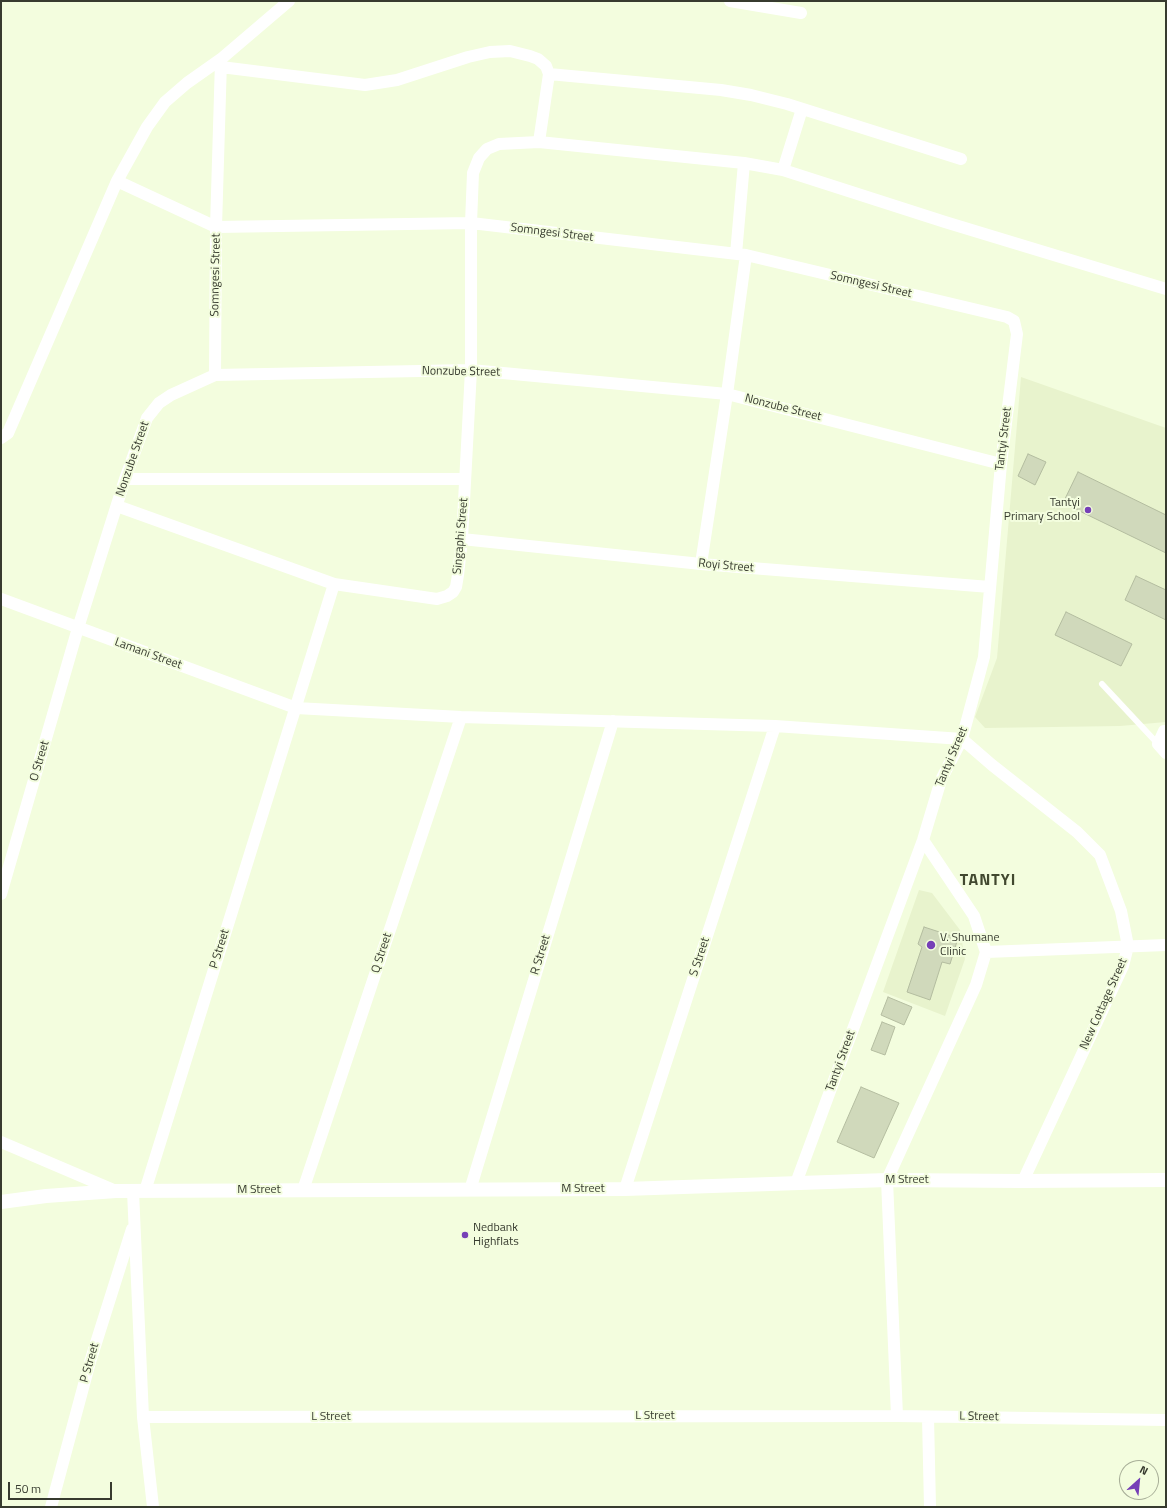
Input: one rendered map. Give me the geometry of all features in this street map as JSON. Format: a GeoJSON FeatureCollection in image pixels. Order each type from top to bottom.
{"type":"FeatureCollection","features":[{"type":"Feature","properties":{"kind":"street"},"geometry":{"type":"LineString","coordinates":[[1,438],[8,433],[117,181],[147,127],[165,102],[187,84],[221,63],[289,1]]}},
{"type":"Feature","properties":{"kind":"street"},"geometry":{"type":"LineString","coordinates":[[730,1],[801,13]]}},
{"type":"Feature","properties":{"kind":"street"},"geometry":{"type":"LineString","coordinates":[[221,63],[346,84],[365,85],[397,80],[490,52],[510,51],[538,59],[546,66],[549,74],[539,142]]}},
{"type":"Feature","properties":{"kind":"street"},"geometry":{"type":"LineString","coordinates":[[117,181],[216,227],[221,63]]}},
{"type":"Feature","properties":{"kind":"street"},"geometry":{"type":"LineString","coordinates":[[549,74],[721,90],[751,96],[802,109],[961,159]]}},
{"type":"Feature","properties":{"kind":"street"},"geometry":{"type":"LineString","coordinates":[[783,170],[802,109]]}},
{"type":"Feature","properties":{"kind":"street","name":"Singaphi Street"},"geometry":{"type":"LineString","coordinates":[[117,506],[334,584],[437,598],[447,596],[453,592],[456,587],[462,539],[471,370],[471,223],[473,173],[479,158],[487,149],[499,144],[539,142],[744,163],[783,170],[952,224],[1166,289]]}},
{"type":"Feature","properties":{"kind":"street"},"geometry":{"type":"LineString","coordinates":[[701,564],[728,394],[741,254],[744,163]]}},
{"type":"Feature","properties":{"kind":"street","name":"Somngesi Street"},"geometry":{"type":"LineString","coordinates":[[215,375],[216,227],[471,223],[741,254],[1007,317],[1014,321],[1017,334]]}},
{"type":"Feature","properties":{"kind":"street","name":"Tantyi Street"},"geometry":{"type":"LineString","coordinates":[[796,1183],[923,840],[941,780],[962,739],[984,657],[1001,464],[1017,334]]}},
{"type":"Feature","properties":{"kind":"street","name":"Nonzube Street"},"geometry":{"type":"LineString","coordinates":[[78,628],[125,479],[147,418],[159,404],[171,395],[215,375],[471,370],[728,394],[1001,464]]}},
{"type":"Feature","properties":{"kind":"street"},"geometry":{"type":"LineString","coordinates":[[125,479],[465,479]]}},
{"type":"Feature","properties":{"kind":"street","name":"Royi Street"},"geometry":{"type":"LineString","coordinates":[[462,539],[701,564],[990,587]]}},
{"type":"Feature","properties":{"kind":"street","name":"P Street"},"geometry":{"type":"LineString","coordinates":[[51,1507],[90,1362],[134,1220],[139,1191],[296,708],[334,584]]}},
{"type":"Feature","properties":{"kind":"street","name":"Lamani Street"},"geometry":{"type":"LineString","coordinates":[[1,599],[296,708],[461,717],[775,726],[962,739]]}},
{"type":"Feature","properties":{"kind":"street","name":"O Street"},"geometry":{"type":"LineString","coordinates":[[1,894],[78,628]]}},
{"type":"Feature","properties":{"kind":"street","name":"Q Street"},"geometry":{"type":"LineString","coordinates":[[303,1190],[461,717]]}},
{"type":"Feature","properties":{"kind":"street","name":"R Street"},"geometry":{"type":"LineString","coordinates":[[470,1190],[612,721]]}},
{"type":"Feature","properties":{"kind":"street","name":"S Street"},"geometry":{"type":"LineString","coordinates":[[625,1189],[775,726]]}},
{"type":"Feature","properties":{"kind":"street"},"geometry":{"type":"LineString","coordinates":[[1162,748],[1164,731],[1166,731]]}},
{"type":"Feature","properties":{"kind":"street","name":"New Cottage Street"},"geometry":{"type":"LineString","coordinates":[[962,739],[992,765],[1077,832],[1100,855],[1121,911],[1128,946],[1123,966],[1023,1181]]}},
{"type":"Feature","properties":{"kind":"street"},"geometry":{"type":"LineString","coordinates":[[897,1416],[887,1180],[976,986],[986,952],[974,916],[923,840]]}},
{"type":"Feature","properties":{"kind":"street"},"geometry":{"type":"LineString","coordinates":[[986,952],[1166,945]]}},
{"type":"Feature","properties":{"kind":"street"},"geometry":{"type":"LineString","coordinates":[[1,1142],[116,1191]]}},
{"type":"Feature","properties":{"kind":"street","name":"M Street"},"geometry":{"type":"LineString","coordinates":[[1,1202],[46,1196],[116,1191],[625,1189],[887,1180],[1166,1180]]}},
{"type":"Feature","properties":{"kind":"street","name":"P Street"},"geometry":{"type":"LineString","coordinates":[[134,1220],[143,1417],[153,1507]]}},
{"type":"Feature","properties":{"kind":"street","name":"L Street"},"geometry":{"type":"LineString","coordinates":[[143,1417],[897,1416],[1166,1420]]}},
{"type":"Feature","properties":{"kind":"street"},"geometry":{"type":"LineString","coordinates":[[928,1417],[930,1507]]}},
{"type":"Feature","properties":{"kind":"lane"},"geometry":{"type":"LineString","coordinates":[[1102,684],[1162,748]]}},
{"type":"Feature","properties":{"kind":"shaded area","name":"Tantyi Primary School"},"geometry":{"type":"Polygon","coordinates":[[[1021,377],[1166,428],[1166,722],[1120,726],[985,728],[975,717],[997,658],[1021,377]]]}},
{"type":"Feature","properties":{"kind":"shaded area","name":"V. Shumane Clinic"},"geometry":{"type":"Polygon","coordinates":[[[919,890],[932,893],[960,930],[965,959],[945,1016],[883,992],[919,890]]]}},
{"type":"Feature","properties":{"kind":"building"},"geometry":{"type":"Polygon","coordinates":[[[1028,454],[1046,462],[1035,485],[1018,476],[1028,454]]]}},
{"type":"Feature","properties":{"kind":"building"},"geometry":{"type":"Polygon","coordinates":[[[1078,472],[1166,515],[1166,553],[1063,503],[1078,472]]]}},
{"type":"Feature","properties":{"kind":"building"},"geometry":{"type":"Polygon","coordinates":[[[1136,576],[1166,590],[1166,620],[1125,600],[1136,576]]]}},
{"type":"Feature","properties":{"kind":"building"},"geometry":{"type":"Polygon","coordinates":[[[1066,612],[1132,644],[1121,666],[1055,635],[1066,612]]]}},
{"type":"Feature","properties":{"kind":"building"},"geometry":{"type":"Polygon","coordinates":[[[924,927],[958,938],[950,964],[942,962],[930,1000],[907,992],[922,947],[918,944],[924,927]]]}},
{"type":"Feature","properties":{"kind":"building"},"geometry":{"type":"Polygon","coordinates":[[[888,997],[912,1007],[904,1025],[881,1015],[888,997]]]}},
{"type":"Feature","properties":{"kind":"building"},"geometry":{"type":"Polygon","coordinates":[[[882,1022],[895,1027],[885,1055],[871,1050],[882,1022]]]}},
{"type":"Feature","properties":{"kind":"building"},"geometry":{"type":"Polygon","coordinates":[[[861,1087],[899,1103],[874,1158],[837,1142],[861,1087]]]}},
{"type":"Feature","properties":{"kind":"place","name":"Tantyi Primary School"},"geometry":{"type":"Point","coordinates":[1088,510]}},
{"type":"Feature","properties":{"kind":"place","name":"V. Shumane Clinic"},"geometry":{"type":"Point","coordinates":[931,945]}},
{"type":"Feature","properties":{"kind":"place","name":"Nedbank Highflats"},"geometry":{"type":"Point","coordinates":[465,1235]}},
{"type":"Feature","properties":{"kind":"district","name":"TANTYI"},"geometry":{"type":"Point","coordinates":[988,881]}}]}
